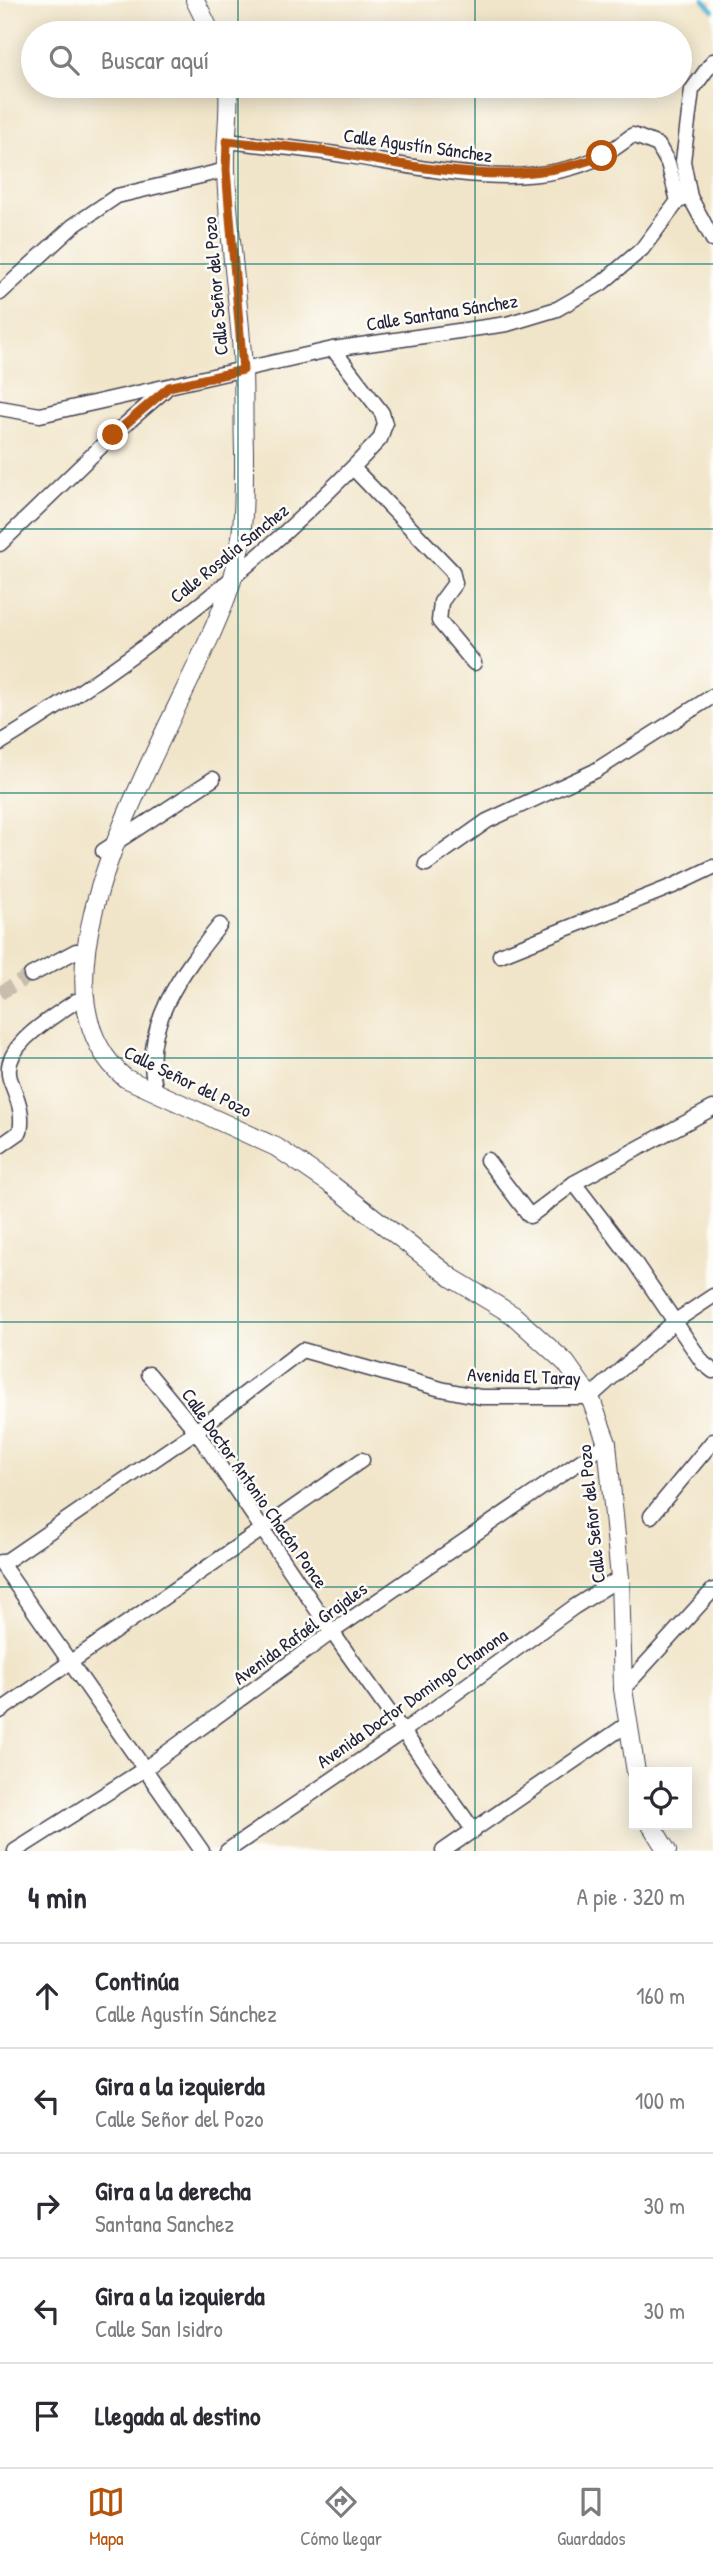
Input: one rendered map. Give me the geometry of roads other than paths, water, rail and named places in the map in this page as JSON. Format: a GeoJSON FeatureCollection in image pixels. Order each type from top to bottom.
{"type":"FeatureCollection","features":[{"type":"Feature","properties":{"kind":"street"},"geometry":{"type":"LineString","coordinates":[[195,0],[205,21]]}},
{"type":"Feature","properties":{"kind":"street"},"geometry":{"type":"LineString","coordinates":[[692,90],[713,61]]}},
{"type":"Feature","properties":{"kind":"street","name":"Calle Señor del Pozo"},"geometry":{"type":"LineString","coordinates":[[228,98],[226,170],[243,370],[244,496],[233,577],[211,631],[103,851],[76,951],[76,1001],[90,1042],[107,1065],[125,1078],[276,1147],[332,1185],[452,1278],[513,1315],[566,1363],[590,1397],[607,1443],[620,1578],[623,1689],[635,1767]]}},
{"type":"Feature","properties":{"kind":"street"},"geometry":{"type":"LineString","coordinates":[[691,98],[683,161],[684,199],[711,233]]}},
{"type":"Feature","properties":{"kind":"street","name":"Calle Agustín Sánchez"},"geometry":{"type":"LineString","coordinates":[[227,141],[311,149],[471,175],[523,175],[576,166],[602,156],[633,135],[659,145],[684,199]]}},
{"type":"Feature","properties":{"kind":"street"},"geometry":{"type":"LineString","coordinates":[[0,292],[73,226],[117,196],[226,170]]}},
{"type":"Feature","properties":{"kind":"street","name":"Calle Santana Sánchez"},"geometry":{"type":"LineString","coordinates":[[0,408],[40,415],[332,349],[507,324],[557,309],[602,283],[642,249],[684,199]]}},
{"type":"Feature","properties":{"kind":"street","name":"Calle Rosalia Sanchez"},"geometry":{"type":"LineString","coordinates":[[1,741],[122,663],[233,577],[283,537],[380,439],[386,424],[382,412],[332,349]]}},
{"type":"Feature","properties":{"kind":"street"},"geometry":{"type":"LineString","coordinates":[[0,544],[113,435],[169,387]]}},
{"type":"Feature","properties":{"kind":"street"},"geometry":{"type":"LineString","coordinates":[[353,468],[452,571],[455,583],[441,602],[439,621],[474,663]]}},
{"type":"Feature","properties":{"kind":"street"},"geometry":{"type":"LineString","coordinates":[[426,864],[459,838],[517,806],[595,771],[713,696]]}},
{"type":"Feature","properties":{"kind":"street"},"geometry":{"type":"LineString","coordinates":[[103,851],[214,779]]}},
{"type":"Feature","properties":{"kind":"street"},"geometry":{"type":"LineString","coordinates":[[500,955],[673,886],[713,867]]}},
{"type":"Feature","properties":{"kind":"street"},"geometry":{"type":"LineString","coordinates":[[156,1092],[151,1057],[162,1015],[180,975],[220,925]]}},
{"type":"Feature","properties":{"kind":"street"},"geometry":{"type":"LineString","coordinates":[[31,975],[76,951]]}},
{"type":"Feature","properties":{"kind":"street"},"geometry":{"type":"LineString","coordinates":[[0,1146],[20,1132],[23,1117],[9,1074],[9,1058],[27,1038],[76,1001]]}},
{"type":"Feature","properties":{"kind":"street"},"geometry":{"type":"LineString","coordinates":[[488,1160],[530,1216],[574,1183],[713,1108]]}},
{"type":"Feature","properties":{"kind":"street"},"geometry":{"type":"LineString","coordinates":[[574,1183],[633,1260],[703,1363],[713,1371]]}},
{"type":"Feature","properties":{"kind":"street","name":"Avenida El Taray"},"geometry":{"type":"LineString","coordinates":[[196,1431],[302,1350],[441,1389],[481,1397],[590,1397],[674,1322],[713,1296]]}},
{"type":"Feature","properties":{"kind":"street","name":"Calle Doctor Antonio Chacón Ponce"},"geometry":{"type":"LineString","coordinates":[[149,1374],[196,1431],[332,1632],[405,1730],[474,1831]]}},
{"type":"Feature","properties":{"kind":"street"},"geometry":{"type":"LineString","coordinates":[[196,1431],[1,1563],[202,1851]]}},
{"type":"Feature","properties":{"kind":"street"},"geometry":{"type":"LineString","coordinates":[[650,1516],[713,1441]]}},
{"type":"Feature","properties":{"kind":"street","name":"Avenida Rafaél Grajales"},"geometry":{"type":"LineString","coordinates":[[15,1851],[144,1770],[332,1632],[607,1443]]}},
{"type":"Feature","properties":{"kind":"street"},"geometry":{"type":"LineString","coordinates":[[0,1711],[362,1460]]}},
{"type":"Feature","properties":{"kind":"street","name":"Avenida Doctor Domingo Chanona"},"geometry":{"type":"LineString","coordinates":[[227,1851],[405,1730],[574,1606],[620,1578]]}},
{"type":"Feature","properties":{"kind":"street"},"geometry":{"type":"LineString","coordinates":[[623,1689],[713,1590]]}},
{"type":"Feature","properties":{"kind":"street"},"geometry":{"type":"LineString","coordinates":[[443,1851],[629,1723]]}},
{"type":"Feature","properties":{"kind":"street"},"geometry":{"type":"LineString","coordinates":[[654,1830],[659,1848]]}},
{"type":"Feature","properties":{"kind":"waterway"},"geometry":{"type":"LineString","coordinates":[[704,0],[713,10]]}},
{"type":"Feature","properties":{"kind":"tunnel"},"geometry":{"type":"LineString","coordinates":[[0,993],[31,975]]}}]}
